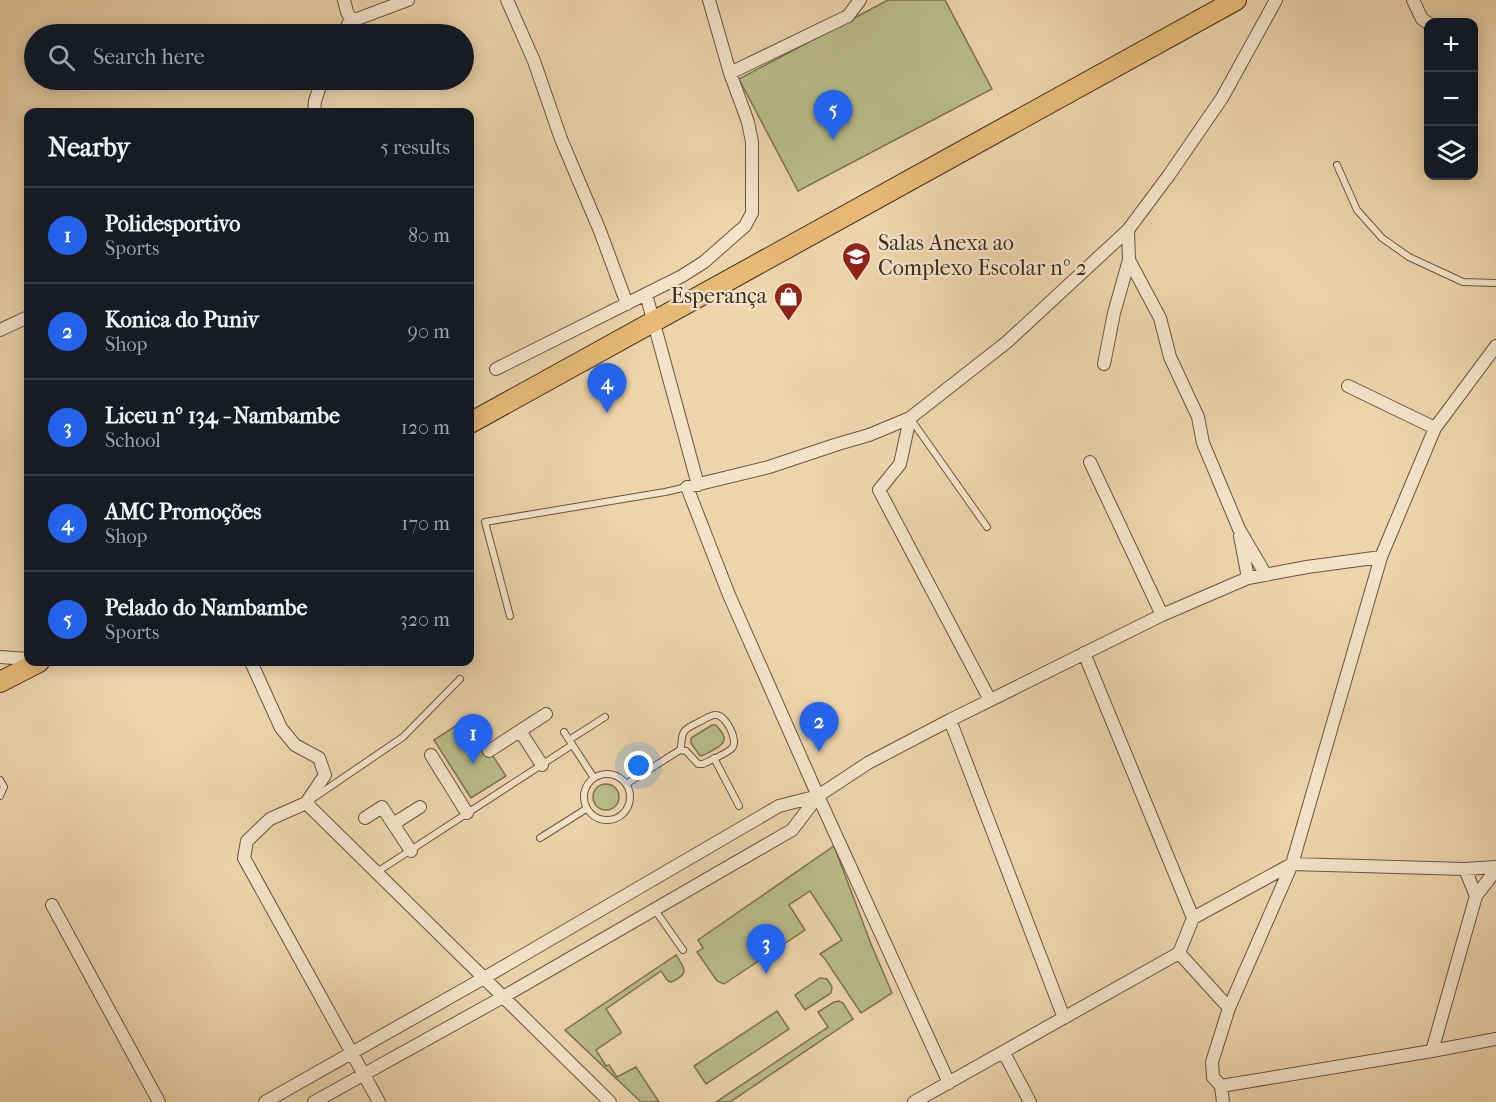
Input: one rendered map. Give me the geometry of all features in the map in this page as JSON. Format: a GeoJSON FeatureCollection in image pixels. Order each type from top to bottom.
{"type":"FeatureCollection","features":[{"type":"Feature","properties":{"kind":"main road"},"geometry":{"type":"LineString","coordinates":[[474,421],[1236,0]]}},
{"type":"Feature","properties":{"kind":"main road"},"geometry":{"type":"LineString","coordinates":[[0,682],[31,666]]}},
{"type":"Feature","properties":{"kind":"street"},"geometry":{"type":"LineString","coordinates":[[344,0],[351,19]]}},
{"type":"Feature","properties":{"kind":"street"},"geometry":{"type":"LineString","coordinates":[[351,19],[357,19],[408,0]]}},
{"type":"Feature","properties":{"kind":"street"},"geometry":{"type":"LineString","coordinates":[[507,0],[534,61],[561,139],[600,231],[627,304]]}},
{"type":"Feature","properties":{"kind":"street"},"geometry":{"type":"LineString","coordinates":[[496,369],[682,276],[704,262],[746,226],[752,213],[752,142],[748,122],[730,73],[709,0]]}},
{"type":"Feature","properties":{"kind":"street"},"geometry":{"type":"LineString","coordinates":[[730,73],[848,16],[860,0]]}},
{"type":"Feature","properties":{"kind":"street"},"geometry":{"type":"LineString","coordinates":[[693,486],[769,467],[869,435],[910,418],[1007,342],[1128,230],[1222,98],[1276,0]]}},
{"type":"Feature","properties":{"kind":"street"},"geometry":{"type":"LineString","coordinates":[[1413,0],[1424,20]]}},
{"type":"Feature","properties":{"kind":"street"},"geometry":{"type":"LineString","coordinates":[[348,24],[351,19]]}},
{"type":"Feature","properties":{"kind":"street"},"geometry":{"type":"LineString","coordinates":[[314,108],[319,90]]}},
{"type":"Feature","properties":{"kind":"street"},"geometry":{"type":"LineString","coordinates":[[1104,364],[1114,313],[1129,260],[1128,230]]}},
{"type":"Feature","properties":{"kind":"street"},"geometry":{"type":"LineString","coordinates":[[1129,260],[1160,318],[1170,357],[1198,417],[1203,443],[1239,529],[1266,575]]}},
{"type":"Feature","properties":{"kind":"street"},"geometry":{"type":"LineString","coordinates":[[646,294],[693,486],[729,595],[949,1083]]}},
{"type":"Feature","properties":{"kind":"street"},"geometry":{"type":"LineString","coordinates":[[0,330],[24,319]]}},
{"type":"Feature","properties":{"kind":"street"},"geometry":{"type":"LineString","coordinates":[[1223,1102],[1221,1086],[1213,1077],[1212,1062],[1229,1008],[1292,864],[1381,557],[1436,428],[1496,346]]}},
{"type":"Feature","properties":{"kind":"street"},"geometry":{"type":"LineString","coordinates":[[1348,386],[1436,428]]}},
{"type":"Feature","properties":{"kind":"street"},"geometry":{"type":"LineString","coordinates":[[910,418],[900,464],[879,490],[990,700]]}},
{"type":"Feature","properties":{"kind":"street"},"geometry":{"type":"LineString","coordinates":[[1089,462],[1162,615]]}},
{"type":"Feature","properties":{"kind":"street"},"geometry":{"type":"LineString","coordinates":[[1239,529],[1248,578]]}},
{"type":"Feature","properties":{"kind":"street"},"geometry":{"type":"LineString","coordinates":[[265,1102],[484,978],[779,806],[818,796],[868,763],[1084,653],[1162,615],[1248,578],[1381,557]]}},
{"type":"Feature","properties":{"kind":"street"},"geometry":{"type":"LineString","coordinates":[[1084,653],[1193,918]]}},
{"type":"Feature","properties":{"kind":"street"},"geometry":{"type":"LineString","coordinates":[[0,657],[24,659]]}},
{"type":"Feature","properties":{"kind":"street"},"geometry":{"type":"LineString","coordinates":[[253,666],[281,728],[295,745],[319,758],[325,775],[306,803],[270,819],[247,841],[244,858],[379,1102]]}},
{"type":"Feature","properties":{"kind":"street"},"geometry":{"type":"LineString","coordinates":[[489,751],[546,714]]}},
{"type":"Feature","properties":{"kind":"street"},"geometry":{"type":"LineString","coordinates":[[950,720],[1064,1018]]}},
{"type":"Feature","properties":{"kind":"street"},"geometry":{"type":"LineString","coordinates":[[520,731],[542,765]]}},
{"type":"Feature","properties":{"kind":"street"},"geometry":{"type":"LineString","coordinates":[[431,755],[467,813]]}},
{"type":"Feature","properties":{"kind":"street"},"geometry":{"type":"LineString","coordinates":[[314,1102],[656,910],[792,830],[818,796]]}},
{"type":"Feature","properties":{"kind":"street"},"geometry":{"type":"LineString","coordinates":[[306,803],[610,1102]]}},
{"type":"Feature","properties":{"kind":"street"},"geometry":{"type":"LineString","coordinates":[[365,818],[382,807],[411,851]]}},
{"type":"Feature","properties":{"kind":"street"},"geometry":{"type":"LineString","coordinates":[[393,824],[420,807]]}},
{"type":"Feature","properties":{"kind":"street"},"geometry":{"type":"LineString","coordinates":[[914,1102],[1179,952],[1193,918],[1292,864],[1496,869]]}},
{"type":"Feature","properties":{"kind":"street"},"geometry":{"type":"LineString","coordinates":[[1466,868],[1476,896]]}},
{"type":"Feature","properties":{"kind":"street"},"geometry":{"type":"LineString","coordinates":[[1432,1051],[1476,896],[1496,869]]}},
{"type":"Feature","properties":{"kind":"street"},"geometry":{"type":"LineString","coordinates":[[52,905],[159,1102]]}},
{"type":"Feature","properties":{"kind":"street"},"geometry":{"type":"LineString","coordinates":[[1179,952],[1229,1008]]}},
{"type":"Feature","properties":{"kind":"street"},"geometry":{"type":"LineString","coordinates":[[1221,1086],[1496,1039]]}},
{"type":"Feature","properties":{"kind":"street"},"geometry":{"type":"LineString","coordinates":[[1004,1053],[1030,1102]]}},
{"type":"Feature","properties":{"kind":"lane"},"geometry":{"type":"LineString","coordinates":[[1337,165],[1357,210],[1382,238],[1409,257],[1463,282],[1496,283]]}},
{"type":"Feature","properties":{"kind":"lane"},"geometry":{"type":"LineString","coordinates":[[910,418],[987,527]]}},
{"type":"Feature","properties":{"kind":"lane"},"geometry":{"type":"LineString","coordinates":[[510,616],[484,522],[693,486]]}},
{"type":"Feature","properties":{"kind":"lane"},"geometry":{"type":"LineString","coordinates":[[306,803],[403,737],[460,679]]}},
{"type":"Feature","properties":{"kind":"lane"},"geometry":{"type":"LineString","coordinates":[[626,784],[680,750],[685,730],[714,714],[724,718],[734,736],[735,742],[732,748],[703,764],[698,764],[686,751],[680,750]]}},
{"type":"Feature","properties":{"kind":"lane"},"geometry":{"type":"LineString","coordinates":[[377,872],[542,765],[605,717]]}},
{"type":"Feature","properties":{"kind":"lane"},"geometry":{"type":"LineString","coordinates":[[564,732],[594,778]]}},
{"type":"Feature","properties":{"kind":"lane"},"geometry":{"type":"LineString","coordinates":[[714,758],[739,806]]}},
{"type":"Feature","properties":{"kind":"lane"},"geometry":{"type":"LineString","coordinates":[[610,774],[617,776],[626,784],[630,801],[628,808],[617,818],[609,821],[601,820],[586,809],[583,797],[585,789],[594,778],[610,774]]}},
{"type":"Feature","properties":{"kind":"lane"},"geometry":{"type":"LineString","coordinates":[[0,780],[4,787],[0,796]]}},
{"type":"Feature","properties":{"kind":"lane"},"geometry":{"type":"LineString","coordinates":[[540,838],[586,809]]}},
{"type":"Feature","properties":{"kind":"lane"},"geometry":{"type":"LineString","coordinates":[[656,910],[683,950]]}},
{"type":"Feature","properties":{"kind":"green space"},"geometry":{"type":"Polygon","coordinates":[[[888,0],[945,0],[992,89],[798,191],[739,79],[888,0]]]}},
{"type":"Feature","properties":{"kind":"green space"},"geometry":{"type":"Polygon","coordinates":[[[468,718],[506,776],[471,798],[434,740],[468,718]]]}},
{"type":"Feature","properties":{"kind":"green space"},"geometry":{"type":"Polygon","coordinates":[[[712,725],[716,725],[719,729],[724,741],[700,756],[691,743],[691,738],[712,725]]]}},
{"type":"Feature","properties":{"kind":"green space"},"geometry":{"type":"Polygon","coordinates":[[[606,784],[615,788],[619,797],[615,806],[606,810],[597,806],[593,797],[597,788],[606,784]]]}},
{"type":"Feature","properties":{"kind":"green space"},"geometry":{"type":"Polygon","coordinates":[[[834,846],[892,993],[861,1013],[820,954],[842,940],[810,891],[789,905],[805,930],[724,984],[717,981],[697,952],[703,948],[698,940],[834,846]]]}},
{"type":"Feature","properties":{"kind":"green space"},"geometry":{"type":"Polygon","coordinates":[[[676,955],[684,971],[681,976],[671,982],[661,971],[606,1009],[621,1033],[596,1050],[606,1066],[609,1065],[617,1077],[636,1067],[659,1102],[641,1102],[565,1030],[676,955]]]}},
{"type":"Feature","properties":{"kind":"green space"},"geometry":{"type":"Polygon","coordinates":[[[820,978],[827,979],[832,987],[831,993],[805,1010],[795,995],[820,978]]]}},
{"type":"Feature","properties":{"kind":"green space"},"geometry":{"type":"Polygon","coordinates":[[[839,1001],[843,1003],[853,1019],[730,1102],[716,1102],[828,1027],[818,1012],[839,1001]]]}},
{"type":"Feature","properties":{"kind":"green space"},"geometry":{"type":"Polygon","coordinates":[[[777,1011],[789,1029],[706,1084],[694,1066],[777,1011]]]}},
{"type":"Feature","properties":{"kind":"place","name":"Pelado do Nambambe"},"geometry":{"type":"Point","coordinates":[833,140]}},
{"type":"Feature","properties":{"kind":"place","name":"Salas Anexa ao Complexo Escolar nº 2"},"geometry":{"type":"Point","coordinates":[857,282]}},
{"type":"Feature","properties":{"kind":"place","name":"Esperança"},"geometry":{"type":"Point","coordinates":[788,322]}},
{"type":"Feature","properties":{"kind":"place","name":"AMC Promoções"},"geometry":{"type":"Point","coordinates":[607,413]}},
{"type":"Feature","properties":{"kind":"place","name":"Konica do Puniv"},"geometry":{"type":"Point","coordinates":[819,752]}},
{"type":"Feature","properties":{"kind":"place","name":"Polidesportivo"},"geometry":{"type":"Point","coordinates":[473,764]}},
{"type":"Feature","properties":{"kind":"place","name":"Liceu nº 134 - Nambambe"},"geometry":{"type":"Point","coordinates":[766,974]}}]}
